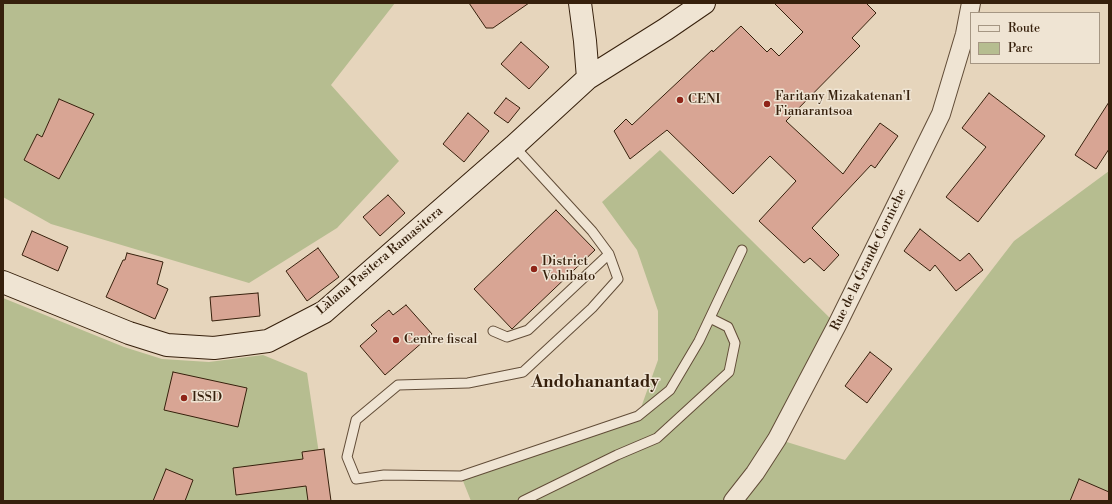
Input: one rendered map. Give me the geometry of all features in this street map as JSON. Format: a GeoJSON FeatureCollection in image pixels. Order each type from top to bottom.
{"type":"FeatureCollection","features":[{"type":"Feature","properties":{"kind":"street"},"geometry":{"type":"LineString","coordinates":[[580,3],[588,78]]}},
{"type":"Feature","properties":{"kind":"street","name":"Làlana Pasitera Ramasitera"},"geometry":{"type":"LineString","coordinates":[[3,282],[129,333],[167,345],[214,348],[268,342],[324,312],[514,146],[588,78],[666,29],[704,3]]}},
{"type":"Feature","properties":{"kind":"street","name":"Rue de la Grande Corniche"},"geometry":{"type":"LineString","coordinates":[[733,501],[755,473],[777,440],[837,325],[941,114],[965,34],[971,3]]}},
{"type":"Feature","properties":{"kind":"lane"},"geometry":{"type":"LineString","coordinates":[[514,146],[592,231],[609,254],[618,279],[592,308],[523,372],[468,383],[398,385],[356,420],[346,457],[356,479],[384,475],[461,476],[638,416],[670,390],[699,340],[742,250]]}},
{"type":"Feature","properties":{"kind":"lane"},"geometry":{"type":"LineString","coordinates":[[492,331],[507,336],[528,330],[609,254]]}},
{"type":"Feature","properties":{"kind":"lane"},"geometry":{"type":"LineString","coordinates":[[523,501],[657,438],[729,372],[735,343],[728,327],[710,318]]}},
{"type":"Feature","properties":{"kind":"green space"},"geometry":{"type":"Polygon","coordinates":[[[3,3],[395,3],[331,85],[399,161],[337,228],[249,283],[51,224],[3,197],[3,3]]]}},
{"type":"Feature","properties":{"kind":"green space"},"geometry":{"type":"Polygon","coordinates":[[[660,150],[837,325],[777,439],[845,460],[1014,241],[1109,171],[1109,501],[471,501],[461,476],[638,416],[658,360],[658,311],[637,250],[602,202],[660,150]]]}},
{"type":"Feature","properties":{"kind":"green space"},"geometry":{"type":"Polygon","coordinates":[[[3,298],[124,347],[162,359],[209,362],[263,355],[307,373],[326,501],[3,501],[3,298]]]}},
{"type":"Feature","properties":{"kind":"building"},"geometry":{"type":"Polygon","coordinates":[[[469,3],[529,3],[493,28],[486,28],[469,3]]]}},
{"type":"Feature","properties":{"kind":"building"},"geometry":{"type":"Polygon","coordinates":[[[774,3],[866,3],[876,13],[852,38],[860,46],[786,121],[843,174],[880,123],[898,136],[875,168],[871,165],[812,228],[839,255],[824,271],[810,258],[804,263],[759,221],[796,181],[770,156],[733,194],[667,130],[630,159],[614,131],[626,119],[632,125],[712,50],[713,52],[741,26],[767,52],[771,48],[779,56],[803,32],[774,3]]]}},
{"type":"Feature","properties":{"kind":"building"},"geometry":{"type":"Polygon","coordinates":[[[521,42],[549,67],[529,89],[501,64],[521,42]]]}},
{"type":"Feature","properties":{"kind":"building"},"geometry":{"type":"Polygon","coordinates":[[[989,93],[1045,136],[978,222],[946,197],[986,147],[962,128],[989,93]]]}},
{"type":"Feature","properties":{"kind":"building"},"geometry":{"type":"Polygon","coordinates":[[[506,98],[520,108],[508,123],[494,113],[506,98]]]}},
{"type":"Feature","properties":{"kind":"building"},"geometry":{"type":"Polygon","coordinates":[[[59,99],[94,114],[59,179],[24,160],[37,134],[42,137],[59,99]]]}},
{"type":"Feature","properties":{"kind":"building"},"geometry":{"type":"Polygon","coordinates":[[[1109,102],[1109,149],[1096,169],[1075,155],[1109,102]]]}},
{"type":"Feature","properties":{"kind":"building"},"geometry":{"type":"Polygon","coordinates":[[[468,113],[489,131],[464,162],[443,144],[468,113]]]}},
{"type":"Feature","properties":{"kind":"building"},"geometry":{"type":"Polygon","coordinates":[[[388,195],[405,213],[380,236],[363,217],[388,195]]]}},
{"type":"Feature","properties":{"kind":"building","name":"District Vohibato"},"geometry":{"type":"Polygon","coordinates":[[[556,210],[595,250],[512,329],[474,289],[556,210]]]}},
{"type":"Feature","properties":{"kind":"building"},"geometry":{"type":"Polygon","coordinates":[[[920,229],[960,261],[969,253],[983,270],[956,291],[935,265],[930,271],[904,251],[920,229]]]}},
{"type":"Feature","properties":{"kind":"building"},"geometry":{"type":"Polygon","coordinates":[[[32,231],[68,247],[58,271],[22,255],[32,231]]]}},
{"type":"Feature","properties":{"kind":"building"},"geometry":{"type":"Polygon","coordinates":[[[318,248],[339,277],[307,301],[286,271],[318,248]]]}},
{"type":"Feature","properties":{"kind":"building"},"geometry":{"type":"Polygon","coordinates":[[[127,253],[163,262],[157,284],[168,289],[155,319],[106,297],[123,260],[125,260],[127,253]]]}},
{"type":"Feature","properties":{"kind":"building"},"geometry":{"type":"Polygon","coordinates":[[[258,293],[260,316],[212,321],[210,297],[258,293]]]}},
{"type":"Feature","properties":{"kind":"building","name":"Centre fiscal"},"geometry":{"type":"Polygon","coordinates":[[[406,305],[432,334],[385,375],[360,346],[377,331],[371,325],[389,310],[393,315],[406,305]]]}},
{"type":"Feature","properties":{"kind":"building"},"geometry":{"type":"Polygon","coordinates":[[[870,352],[892,369],[867,403],[845,386],[870,352]]]}},
{"type":"Feature","properties":{"kind":"building"},"geometry":{"type":"Polygon","coordinates":[[[173,372],[247,388],[238,427],[164,410],[173,372]]]}},
{"type":"Feature","properties":{"kind":"building"},"geometry":{"type":"Polygon","coordinates":[[[324,449],[331,501],[308,501],[306,486],[236,495],[233,468],[303,459],[302,452],[324,449]]]}},
{"type":"Feature","properties":{"kind":"building"},"geometry":{"type":"Polygon","coordinates":[[[166,469],[193,480],[185,501],[153,501],[166,469]]]}},
{"type":"Feature","properties":{"kind":"building"},"geometry":{"type":"Polygon","coordinates":[[[1079,479],[1109,492],[1109,501],[1070,501],[1079,479]]]}},
{"type":"Feature","properties":{"kind":"place","name":"CENI"},"geometry":{"type":"Point","coordinates":[680,100]}},
{"type":"Feature","properties":{"kind":"place","name":"Faritany Mizakatenan'I Fianarantsoa"},"geometry":{"type":"Point","coordinates":[767,104]}},
{"type":"Feature","properties":{"kind":"place","name":"District Vohibato"},"geometry":{"type":"Point","coordinates":[534,269]}},
{"type":"Feature","properties":{"kind":"place","name":"Centre fiscal"},"geometry":{"type":"Point","coordinates":[396,340]}},
{"type":"Feature","properties":{"kind":"place","name":"ISSD"},"geometry":{"type":"Point","coordinates":[184,398]}},
{"type":"Feature","properties":{"kind":"district","name":"Andohanantady"},"geometry":{"type":"Point","coordinates":[595,383]}}]}
